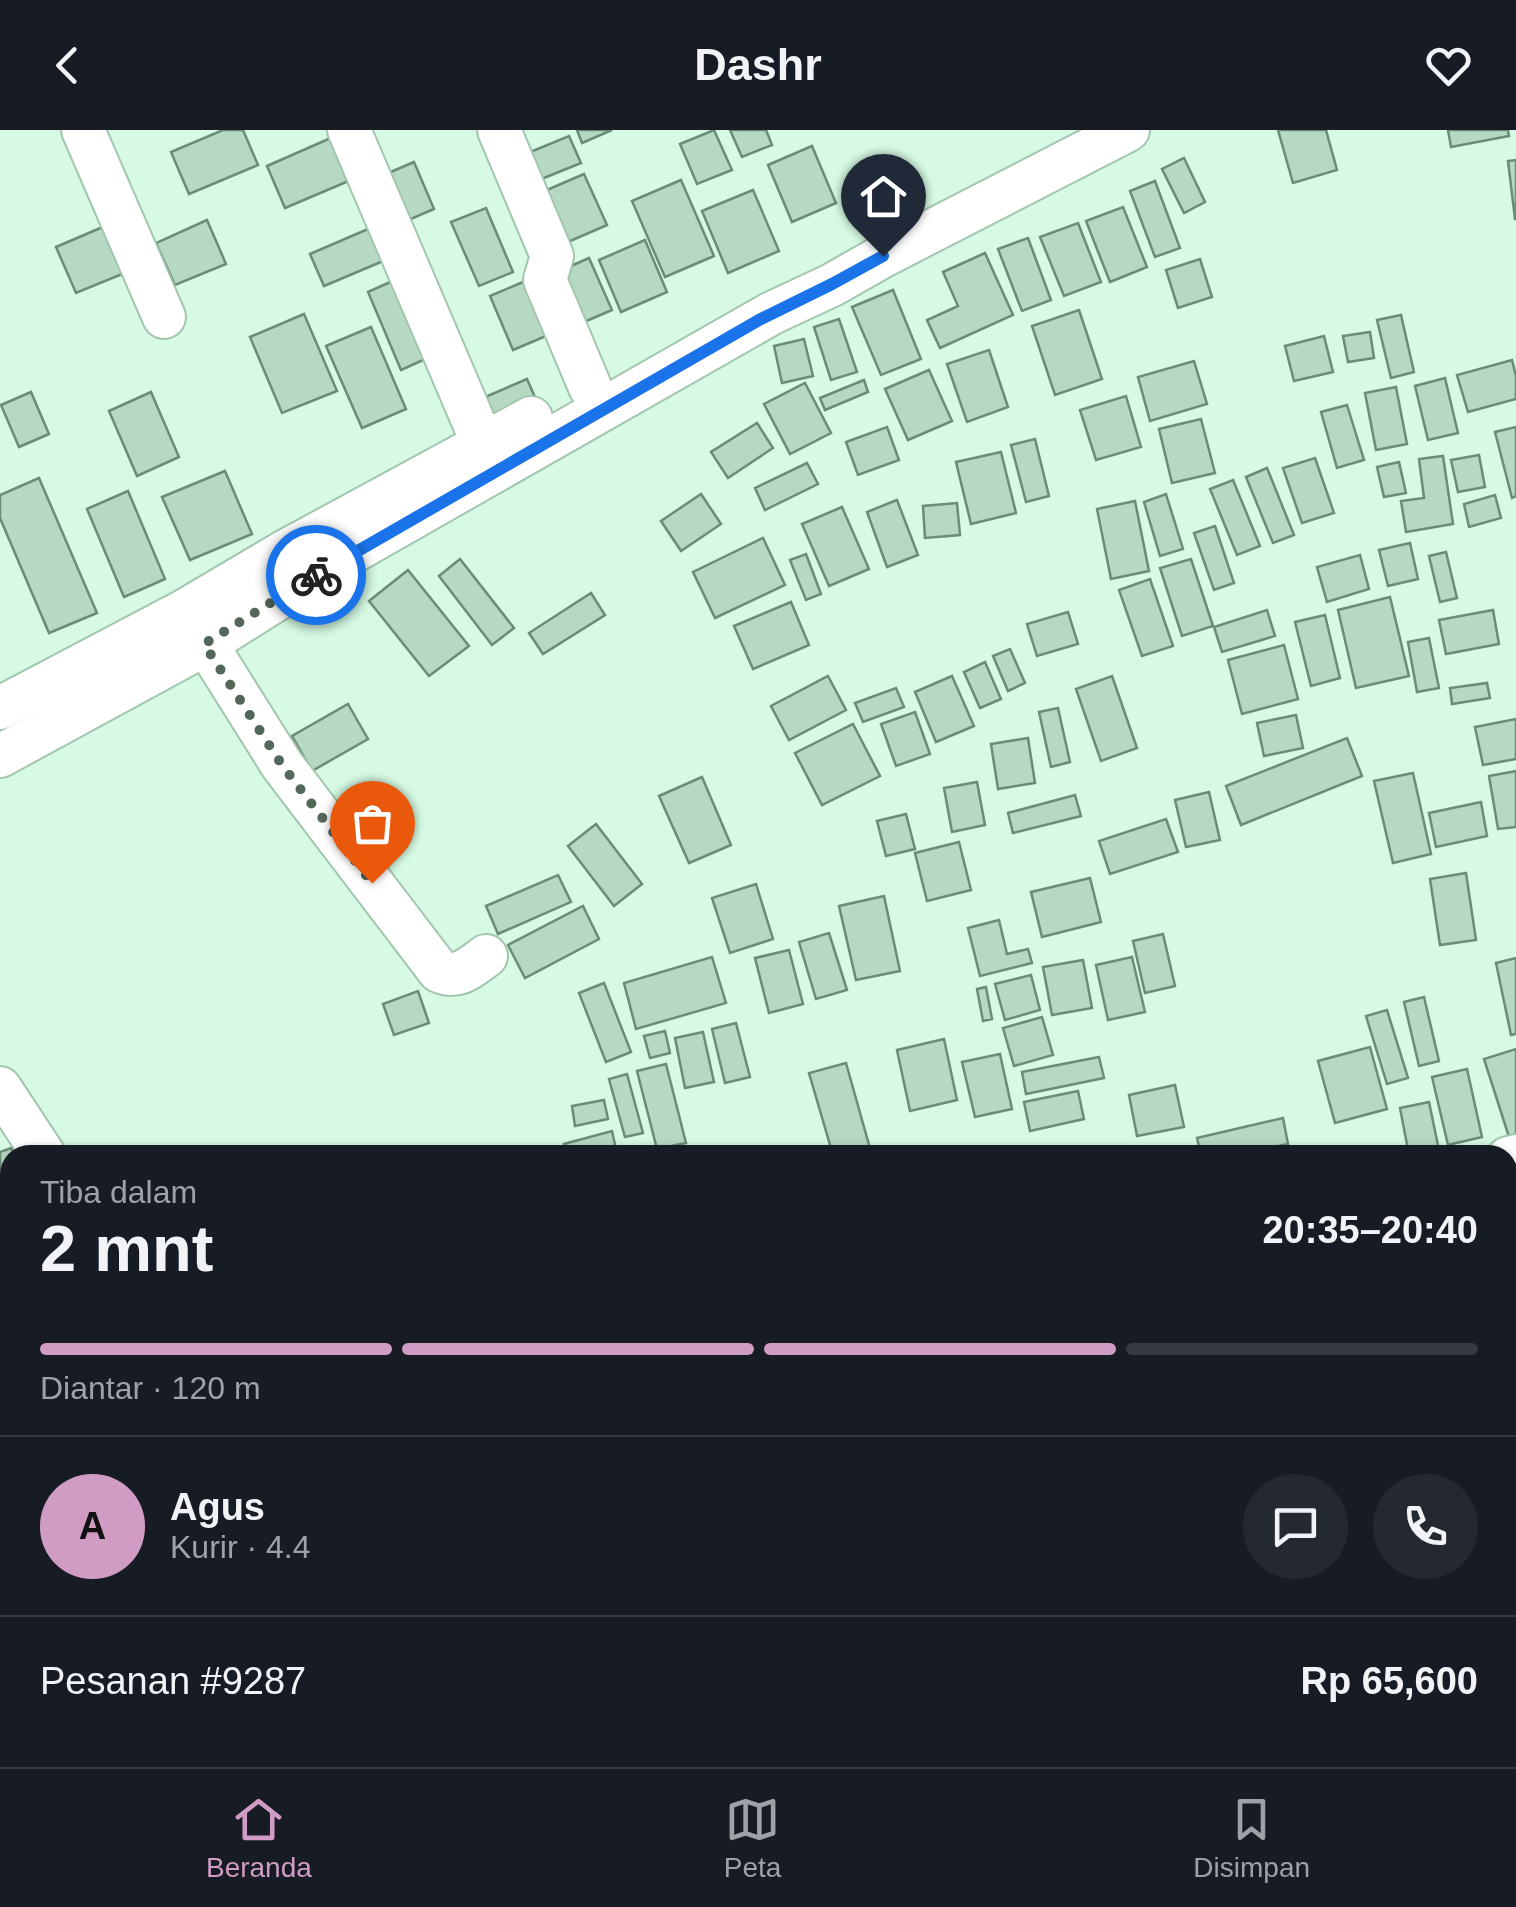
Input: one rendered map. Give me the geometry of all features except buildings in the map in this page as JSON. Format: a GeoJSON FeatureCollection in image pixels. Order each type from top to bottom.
{"type":"FeatureCollection","features":[{"type":"Feature","properties":{"kind":"street"},"geometry":{"type":"LineString","coordinates":[[82,130],[164,317]]}},
{"type":"Feature","properties":{"kind":"street"},"geometry":{"type":"LineString","coordinates":[[348,130],[483,444]]}},
{"type":"Feature","properties":{"kind":"street"},"geometry":{"type":"LineString","coordinates":[[499,130],[552,256],[546,280],[590,387]]}},
{"type":"Feature","properties":{"kind":"street"},"geometry":{"type":"LineString","coordinates":[[0,756],[195,629],[284,552],[1074,130]]}},
{"type":"Feature","properties":{"kind":"street"},"geometry":{"type":"LineString","coordinates":[[0,708],[195,629],[349,554],[759,320],[1128,130]]}},
{"type":"Feature","properties":{"kind":"street"},"geometry":{"type":"LineString","coordinates":[[195,629],[282,765],[439,972],[462,973],[486,956]]}},
{"type":"Feature","properties":{"kind":"street"},"geometry":{"type":"LineString","coordinates":[[0,1088],[37,1145]]}},
{"type":"Feature","properties":{"kind":"way so far"},"geometry":{"type":"LineString","coordinates":[[316,575],[204,644],[282,765],[372,883]]}},
{"type":"Feature","properties":{"kind":"route"},"geometry":{"type":"LineString","coordinates":[[316,575],[759,320],[883,256]]}}]}
